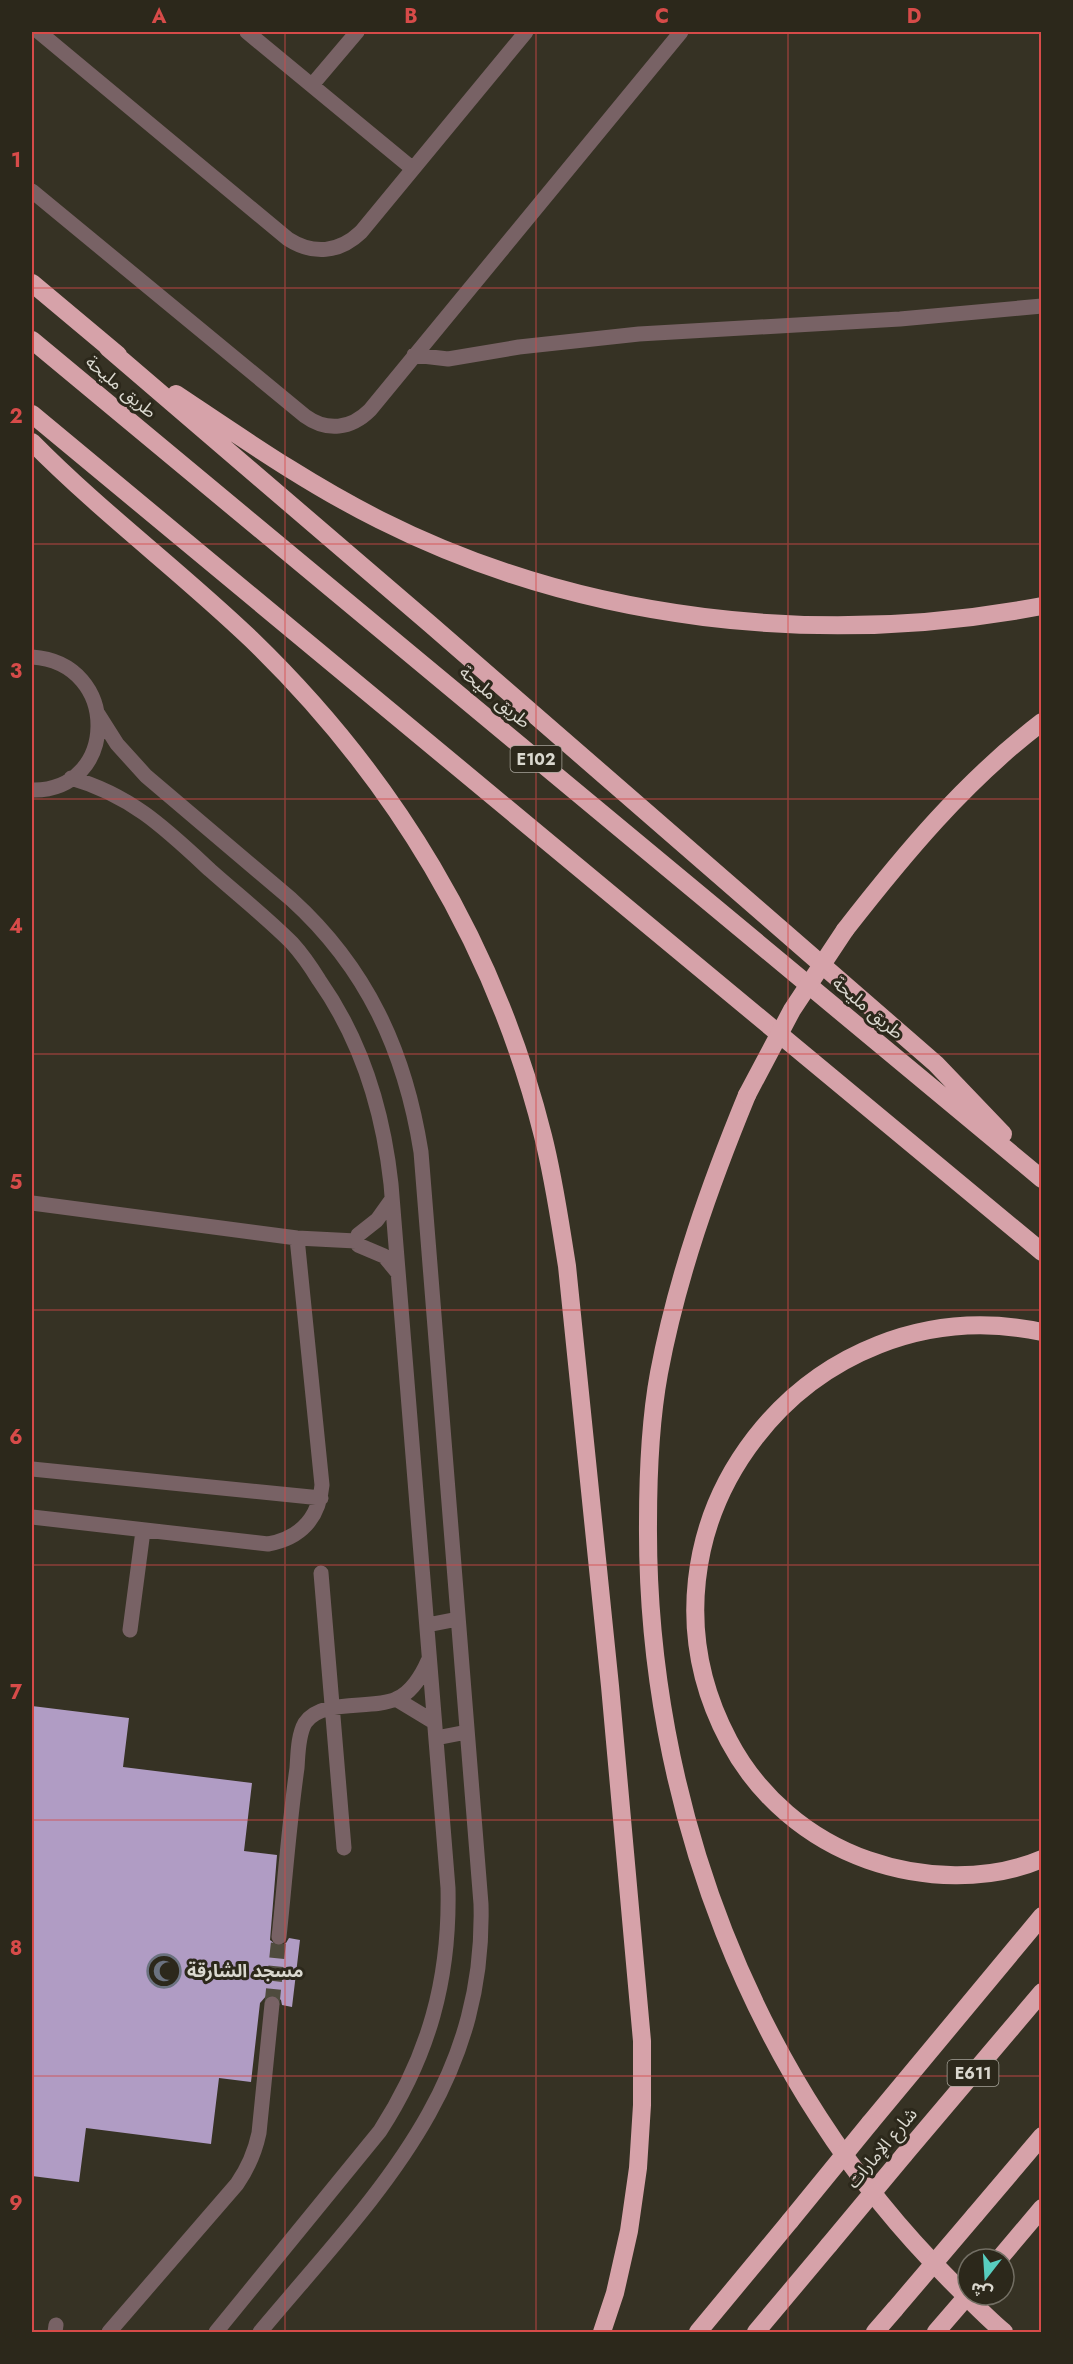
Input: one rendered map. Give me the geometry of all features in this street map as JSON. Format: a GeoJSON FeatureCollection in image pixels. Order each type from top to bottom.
{"type":"FeatureCollection","features":[{"type":"Feature","properties":{"kind":"highway"},"geometry":{"type":"LineString","coordinates":[[32,284],[430,624],[936,1064],[1041,1177]]}},
{"type":"Feature","properties":{"kind":"highway","name":"طريق مليحة"},"geometry":{"type":"LineString","coordinates":[[32,340],[1041,1177]]}},
{"type":"Feature","properties":{"kind":"highway"},"geometry":{"type":"LineString","coordinates":[[108,348],[277,462],[379,520],[461,554],[586,595],[673,613],[780,624],[864,626],[915,623],[967,618],[1041,606]]}},
{"type":"Feature","properties":{"kind":"highway"},"geometry":{"type":"LineString","coordinates":[[32,414],[1041,1252]]}},
{"type":"Feature","properties":{"kind":"highway"},"geometry":{"type":"LineString","coordinates":[[32,442],[63,474],[250,638],[338,730],[413,835],[447,892],[477,951],[503,1011],[525,1073],[546,1147],[567,1266],[642,2042],[642,2105],[638,2168],[629,2231],[615,2293],[602,2332]]}},
{"type":"Feature","properties":{"kind":"highway"},"geometry":{"type":"LineString","coordinates":[[1004,2332],[916,2246],[846,2159],[786,2066],[738,1965],[702,1871],[674,1775],[656,1676],[647,1576],[648,1476],[658,1376],[674,1304],[694,1233],[718,1163],[747,1095],[792,1010],[845,930],[972,780],[1041,722]]}},
{"type":"Feature","properties":{"kind":"highway"},"geometry":{"type":"LineString","coordinates":[[1041,1332],[981,1324],[940,1328],[899,1337],[861,1352],[825,1372],[792,1396],[763,1426],[738,1460],[719,1496],[705,1536],[697,1577],[696,1612],[699,1654],[707,1688],[720,1724],[733,1749],[760,1787],[787,1814],[817,1836],[850,1854],[886,1867],[923,1874],[961,1875],[999,1871],[1041,1859]]}},
{"type":"Feature","properties":{"kind":"highway"},"geometry":{"type":"LineString","coordinates":[[698,2332],[1041,1916]]}},
{"type":"Feature","properties":{"kind":"highway","name":"شارع الإمارات"},"geometry":{"type":"LineString","coordinates":[[756,2332],[1041,1992]]}},
{"type":"Feature","properties":{"kind":"highway"},"geometry":{"type":"LineString","coordinates":[[875,2332],[1041,2136]]}},
{"type":"Feature","properties":{"kind":"highway"},"geometry":{"type":"LineString","coordinates":[[1009,2247],[1041,2208]]}},
{"type":"Feature","properties":{"kind":"highway"},"geometry":{"type":"LineString","coordinates":[[936,2332],[958,2307]]}},
{"type":"Feature","properties":{"kind":"street"},"geometry":{"type":"LineString","coordinates":[[39,32],[288,239],[306,248],[326,250],[354,239],[526,32]]}},
{"type":"Feature","properties":{"kind":"street"},"geometry":{"type":"LineString","coordinates":[[247,32],[413,169]]}},
{"type":"Feature","properties":{"kind":"street"},"geometry":{"type":"LineString","coordinates":[[312,85],[357,32]]}},
{"type":"Feature","properties":{"kind":"street"},"geometry":{"type":"LineString","coordinates":[[32,191],[312,421],[329,427],[347,425],[369,410],[681,32]]}},
{"type":"Feature","properties":{"kind":"street"},"geometry":{"type":"LineString","coordinates":[[414,355],[448,359],[539,345],[639,334],[900,319],[1041,306]]}},
{"type":"Feature","properties":{"kind":"street"},"geometry":{"type":"LineString","coordinates":[[32,657],[54,661],[75,673],[90,691],[98,714],[99,726],[94,750],[71,778],[50,789],[32,790]]}},
{"type":"Feature","properties":{"kind":"street"},"geometry":{"type":"LineString","coordinates":[[98,714],[122,750],[146,776],[291,898],[326,933],[358,976],[387,1030],[399,1059],[421,1152],[482,1934],[475,1993],[466,2028],[441,2093],[409,2149],[391,2175],[261,2332]]}},
{"type":"Feature","properties":{"kind":"street"},"geometry":{"type":"LineString","coordinates":[[71,778],[108,791],[150,816],[293,944],[310,966],[339,1012],[364,1065],[382,1123],[392,1199],[436,1738],[448,1915],[444,1970],[424,2048],[397,2105],[380,2132],[216,2332]]}},
{"type":"Feature","properties":{"kind":"street"},"geometry":{"type":"LineString","coordinates":[[356,1242],[358,1235],[377,1220],[392,1199]]}},
{"type":"Feature","properties":{"kind":"street"},"geometry":{"type":"LineString","coordinates":[[32,1203],[297,1239],[356,1242],[384,1256],[398,1273]]}},
{"type":"Feature","properties":{"kind":"street"},"geometry":{"type":"LineString","coordinates":[[32,1517],[268,1544],[291,1538],[308,1524],[321,1498],[322,1485],[297,1239]]}},
{"type":"Feature","properties":{"kind":"street"},"geometry":{"type":"LineString","coordinates":[[32,1469],[321,1498]]}},
{"type":"Feature","properties":{"kind":"street"},"geometry":{"type":"LineString","coordinates":[[130,1630],[143,1531]]}},
{"type":"Feature","properties":{"kind":"street"},"geometry":{"type":"LineString","coordinates":[[321,1573],[344,1848]]}},
{"type":"Feature","properties":{"kind":"street"},"geometry":{"type":"LineString","coordinates":[[427,1625],[458,1619]]}},
{"type":"Feature","properties":{"kind":"street"},"geometry":{"type":"LineString","coordinates":[[279,1937],[301,1732],[311,1717],[322,1710],[396,1699],[418,1679],[428,1661]]}},
{"type":"Feature","properties":{"kind":"street"},"geometry":{"type":"LineString","coordinates":[[396,1699],[434,1722]]}},
{"type":"Feature","properties":{"kind":"street"},"geometry":{"type":"LineString","coordinates":[[436,1738],[467,1732]]}},
{"type":"Feature","properties":{"kind":"street"},"geometry":{"type":"LineString","coordinates":[[109,2332],[246,2171],[257,2145],[259,2133],[272,2004]]}},
{"type":"Feature","properties":{"kind":"building","name":"مسجد الشارقة"},"geometry":{"type":"Polygon","coordinates":[[[32,1706],[129,1718],[123,1767],[252,1783],[244,1851],[277,1855],[270,1940],[279,1947],[289,1938],[300,1940],[292,2007],[282,2005],[281,2000],[274,1994],[267,1995],[260,2003],[251,2082],[219,2078],[211,2144],[86,2128],[79,2182],[32,2176],[32,1706]]]}},
{"type":"Feature","properties":{"kind":"tunnel"},"geometry":{"type":"LineString","coordinates":[[272,2004],[279,1937]]}},
{"type":"Feature","properties":{"kind":"place","name":"مسجد الشارقة"},"geometry":{"type":"Point","coordinates":[164,1971]}}]}
